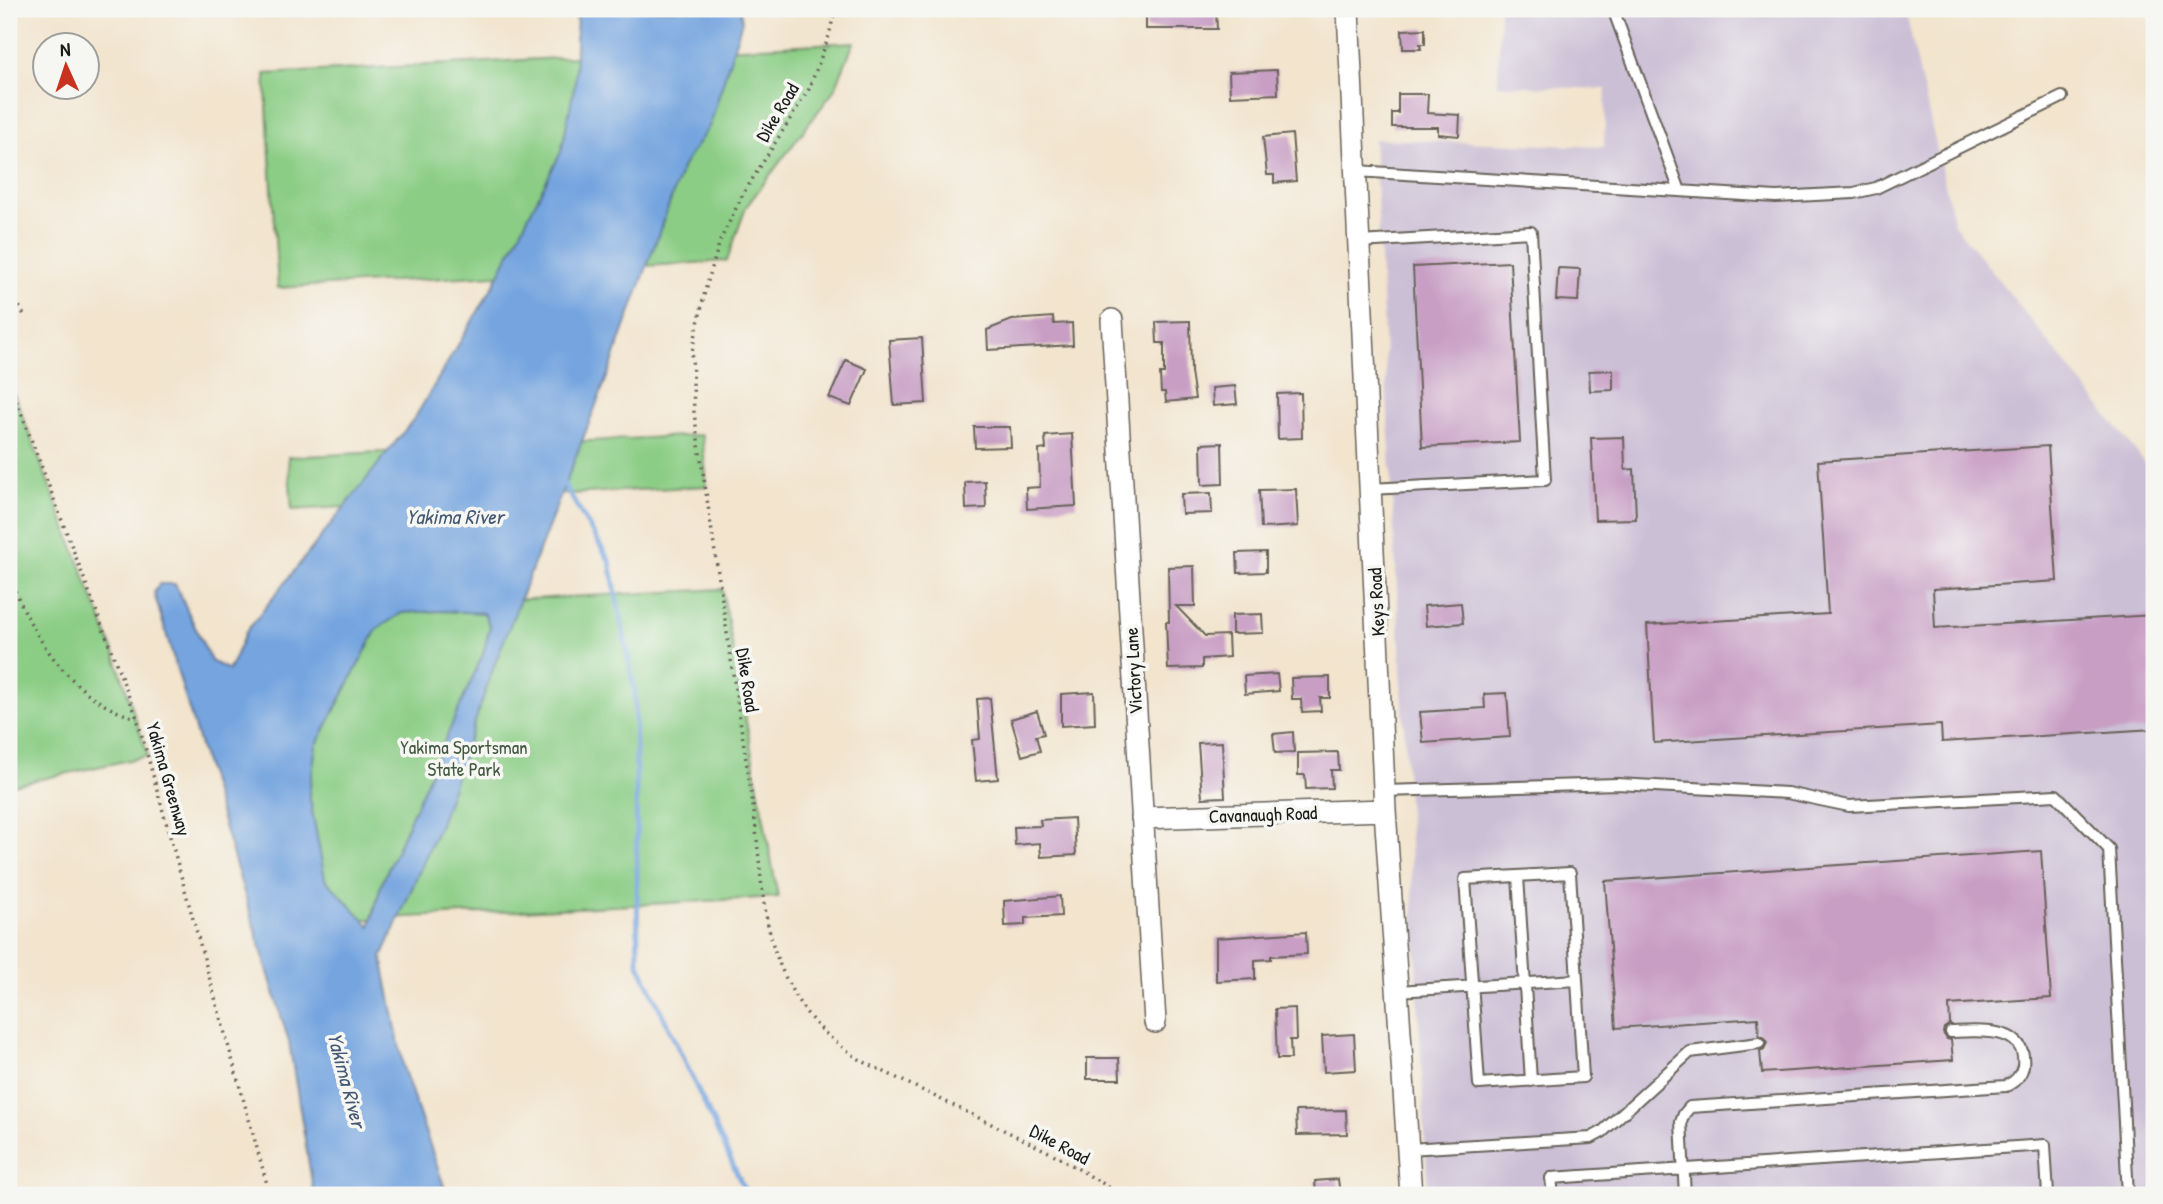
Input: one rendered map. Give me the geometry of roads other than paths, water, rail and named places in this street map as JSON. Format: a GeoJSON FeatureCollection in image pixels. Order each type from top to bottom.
{"type":"FeatureCollection","features":[{"type":"Feature","properties":{"kind":"street","name":"Keys Road"},"geometry":{"type":"LineString","coordinates":[[1348,9],[1385,800],[1411,1195]]}},
{"type":"Feature","properties":{"kind":"street","name":"Victory Lane"},"geometry":{"type":"LineString","coordinates":[[1112,320],[1155,1022]]}},
{"type":"Feature","properties":{"kind":"street","name":"Cavanaugh Road"},"geometry":{"type":"LineString","coordinates":[[1142,818],[1385,800]]}},
{"type":"Feature","properties":{"kind":"lane"},"geometry":{"type":"LineString","coordinates":[[1613,9],[1680,191]]}},
{"type":"Feature","properties":{"kind":"lane"},"geometry":{"type":"LineString","coordinates":[[1356,171],[1776,197],[1815,197],[1876,187],[2062,97]]}},
{"type":"Feature","properties":{"kind":"lane"},"geometry":{"type":"LineString","coordinates":[[1359,242],[1531,233],[1545,480],[1370,489]]}},
{"type":"Feature","properties":{"kind":"lane"},"geometry":{"type":"LineString","coordinates":[[1385,800],[1617,784],[1787,793],[1849,806],[2056,795],[2109,849],[2129,1195]]}},
{"type":"Feature","properties":{"kind":"lane"},"geometry":{"type":"LineString","coordinates":[[1570,873],[1577,980],[1583,1077],[1479,1084],[1465,879],[1570,873]]}},
{"type":"Feature","properties":{"kind":"lane"},"geometry":{"type":"LineString","coordinates":[[1518,876],[1531,1081]]}},
{"type":"Feature","properties":{"kind":"lane"},"geometry":{"type":"LineString","coordinates":[[1397,991],[1577,980]]}},
{"type":"Feature","properties":{"kind":"lane"},"geometry":{"type":"LineString","coordinates":[[1685,1195],[1681,1122],[1690,1107],[2006,1086],[2015,1082],[2022,1068],[2022,1054],[2017,1042],[2007,1035],[1987,1030],[1951,1032]]}},
{"type":"Feature","properties":{"kind":"lane"},"geometry":{"type":"LineString","coordinates":[[1408,1149],[1591,1138],[1602,1132],[1690,1052],[1759,1043]]}},
{"type":"Feature","properties":{"kind":"lane"},"geometry":{"type":"LineString","coordinates":[[1553,1195],[1551,1178],[2045,1145],[2048,1195]]}},
{"type":"Feature","properties":{"kind":"water","name":"Yakima River"},"geometry":{"type":"Polygon","coordinates":[[[577,9],[740,9],[742,21],[710,125],[683,166],[609,372],[494,666],[440,824],[382,957],[404,1070],[447,1195],[314,1195],[289,1042],[154,593],[159,584],[175,584],[211,661],[229,670],[246,632],[416,416],[493,286],[561,152],[575,83],[577,9]],[[402,613],[377,629],[316,746],[309,794],[325,879],[370,926],[381,885],[483,654],[490,627],[484,613],[402,613]]]}},
{"type":"Feature","properties":{"kind":"waterway"},"geometry":{"type":"LineString","coordinates":[[562,481],[610,562],[635,693],[638,962],[747,1195]]}},
{"type":"Feature","properties":{"kind":"park label","name":"Yakima Sportsman State Park"},"geometry":{"type":"Point","coordinates":[464,758]}}]}
